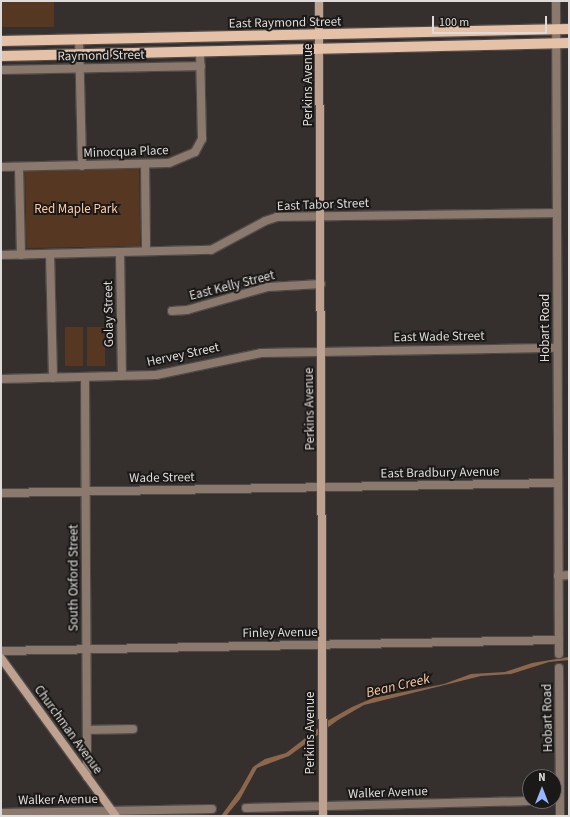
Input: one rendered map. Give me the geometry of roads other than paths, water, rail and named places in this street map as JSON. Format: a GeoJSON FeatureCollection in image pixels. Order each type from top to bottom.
{"type":"FeatureCollection","features":[{"type":"Feature","properties":{"kind":"main road","name":"East Raymond Street"},"geometry":{"type":"LineString","coordinates":[[1,41],[569,29]]}},
{"type":"Feature","properties":{"kind":"main road","name":"East Raymond Street"},"geometry":{"type":"LineString","coordinates":[[1,56],[569,44]]}},
{"type":"Feature","properties":{"kind":"street","name":"Perkins Avenue"},"geometry":{"type":"LineString","coordinates":[[319,1],[323,816]]}},
{"type":"Feature","properties":{"kind":"street","name":"Hobart Road"},"geometry":{"type":"LineString","coordinates":[[556,1],[559,654]]}},
{"type":"Feature","properties":{"kind":"street"},"geometry":{"type":"LineString","coordinates":[[79,40],[82,166]]}},
{"type":"Feature","properties":{"kind":"street","name":"Minocqua Place"},"geometry":{"type":"LineString","coordinates":[[1,168],[176,162],[198,149],[202,139],[200,52]]}},
{"type":"Feature","properties":{"kind":"street","name":"Raymond Street"},"geometry":{"type":"LineString","coordinates":[[1,70],[201,66]]}},
{"type":"Feature","properties":{"kind":"street"},"geometry":{"type":"LineString","coordinates":[[145,164],[146,251]]}},
{"type":"Feature","properties":{"kind":"street"},"geometry":{"type":"LineString","coordinates":[[19,167],[21,255]]}},
{"type":"Feature","properties":{"kind":"street","name":"East Tabor Street"},"geometry":{"type":"LineString","coordinates":[[1,255],[211,250],[268,219],[321,216],[557,213]]}},
{"type":"Feature","properties":{"kind":"street","name":"Golay Street"},"geometry":{"type":"LineString","coordinates":[[120,252],[122,376]]}},
{"type":"Feature","properties":{"kind":"street"},"geometry":{"type":"LineString","coordinates":[[50,254],[53,378]]}},
{"type":"Feature","properties":{"kind":"street","name":"East Kelly Street"},"geometry":{"type":"LineString","coordinates":[[172,311],[187,310],[268,287],[321,284]]}},
{"type":"Feature","properties":{"kind":"street","name":"East Wade Street"},"geometry":{"type":"LineString","coordinates":[[321,352],[557,348]]}},
{"type":"Feature","properties":{"kind":"street","name":"Hervey Street"},"geometry":{"type":"LineString","coordinates":[[1,379],[85,378],[164,374],[254,354],[321,352]]}},
{"type":"Feature","properties":{"kind":"street","name":"South Oxford Street"},"geometry":{"type":"LineString","coordinates":[[85,378],[88,777]]}},
{"type":"Feature","properties":{"kind":"street","name":"East Bradbury Avenue"},"geometry":{"type":"LineString","coordinates":[[322,487],[558,483]]}},
{"type":"Feature","properties":{"kind":"street","name":"Wade Street"},"geometry":{"type":"LineString","coordinates":[[1,493],[322,487]]}},
{"type":"Feature","properties":{"kind":"street"},"geometry":{"type":"LineString","coordinates":[[558,576],[569,575]]}},
{"type":"Feature","properties":{"kind":"street","name":"Finley Avenue"},"geometry":{"type":"LineString","coordinates":[[1,651],[559,640]]}},
{"type":"Feature","properties":{"kind":"street","name":"Churchman Avenue"},"geometry":{"type":"LineString","coordinates":[[1,658],[114,814]]}},
{"type":"Feature","properties":{"kind":"street","name":"Hobart Road"},"geometry":{"type":"LineString","coordinates":[[557,769],[559,668]]}},
{"type":"Feature","properties":{"kind":"street"},"geometry":{"type":"LineString","coordinates":[[87,730],[133,729]]}},
{"type":"Feature","properties":{"kind":"street","name":"Walker Avenue"},"geometry":{"type":"LineString","coordinates":[[246,808],[522,801]]}},
{"type":"Feature","properties":{"kind":"street","name":"Walker Avenue"},"geometry":{"type":"LineString","coordinates":[[1,813],[114,814],[212,808]]}},
{"type":"Feature","properties":{"kind":"park label","name":"Red Maple Park"},"geometry":{"type":"Point","coordinates":[76,209]}},
{"type":"Feature","properties":{"kind":"water label","name":"Bean Creek"},"geometry":{"type":"Point","coordinates":[398,686]}}]}
